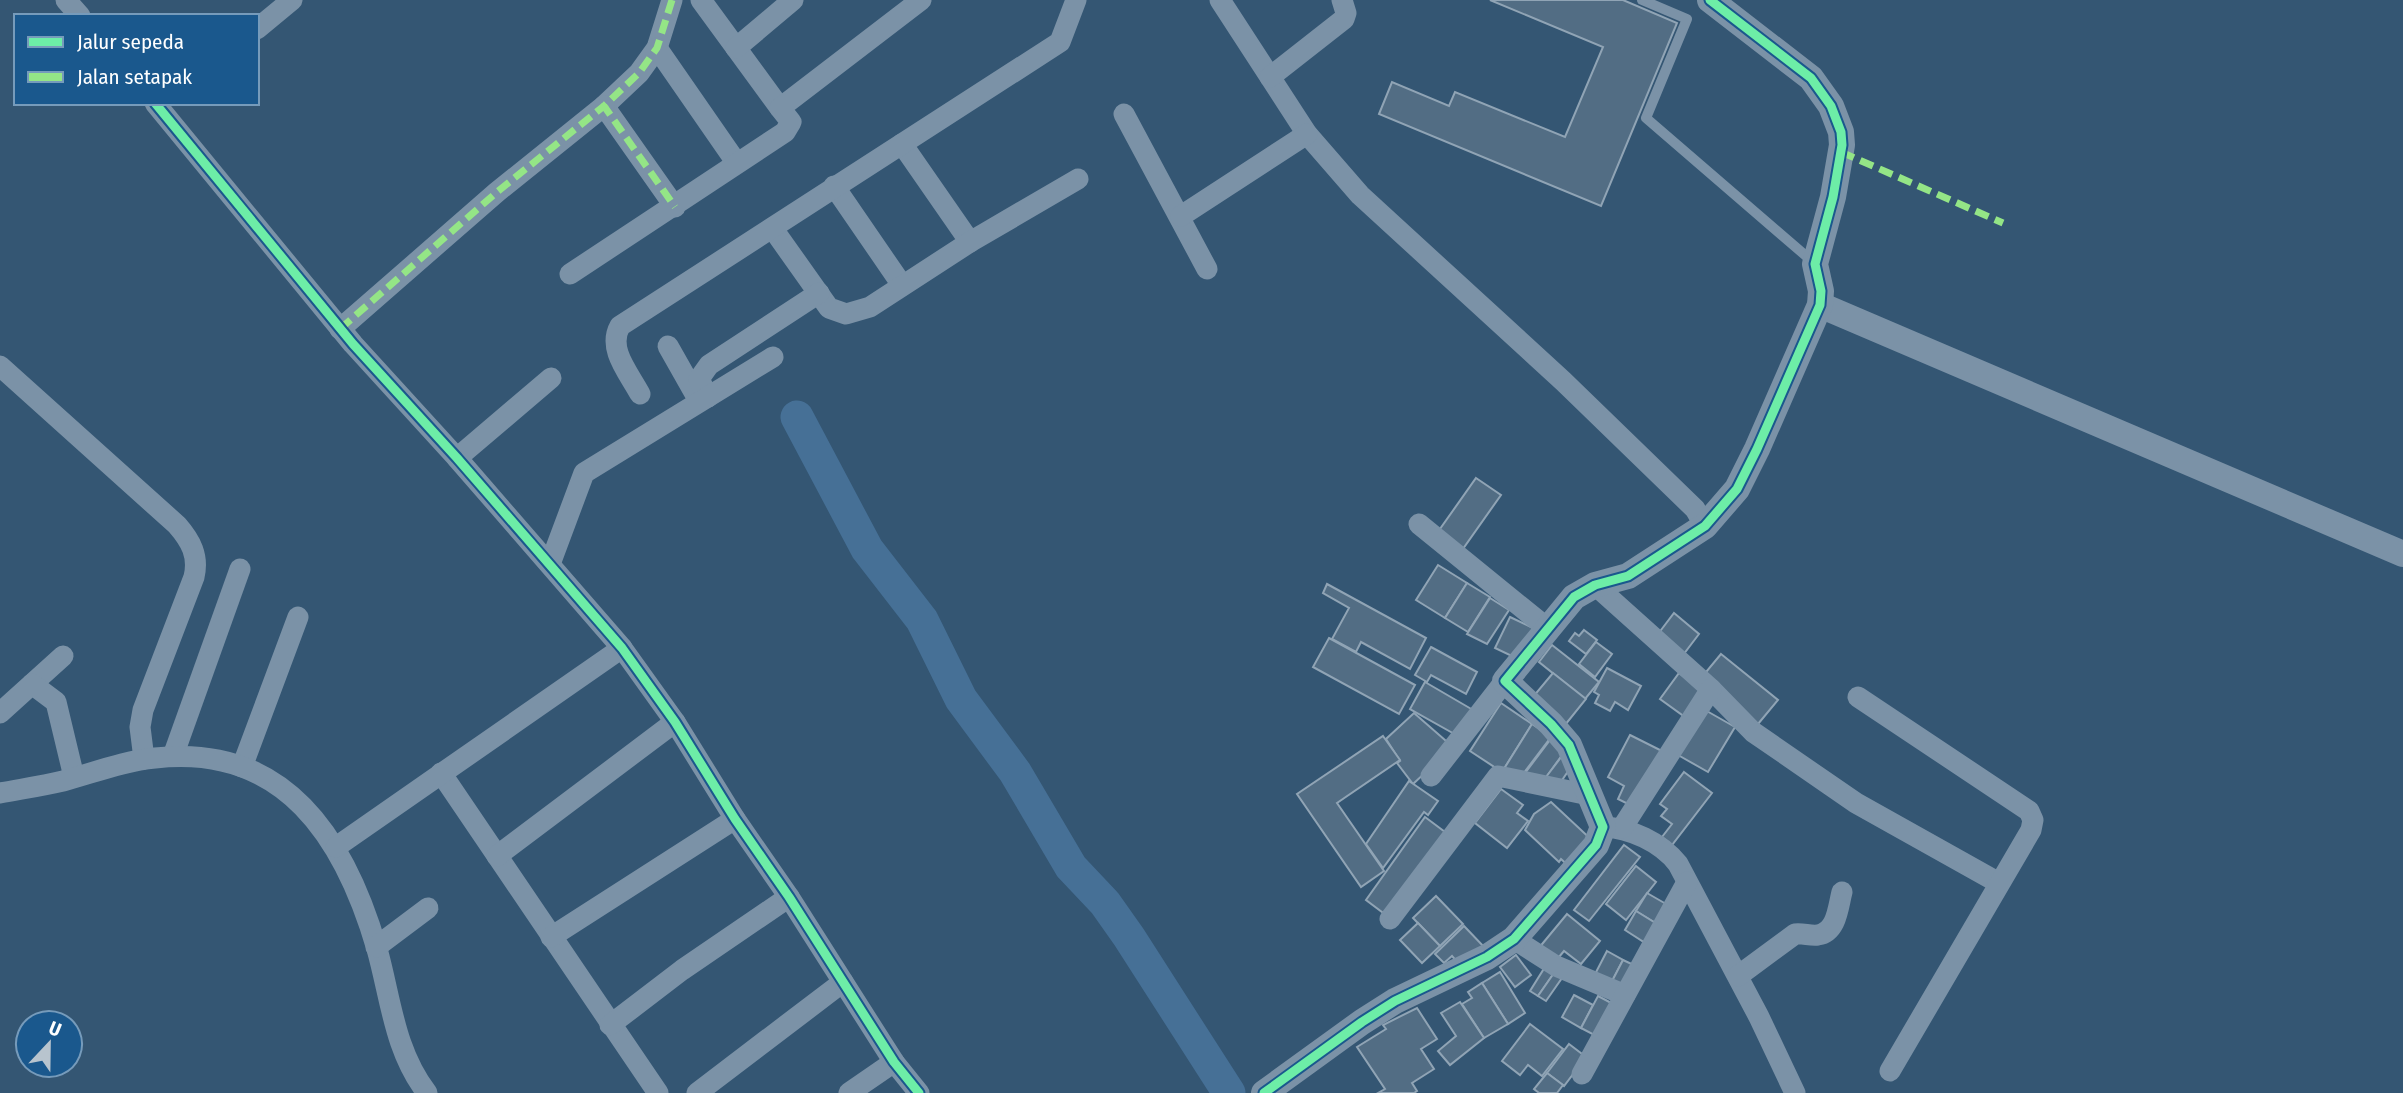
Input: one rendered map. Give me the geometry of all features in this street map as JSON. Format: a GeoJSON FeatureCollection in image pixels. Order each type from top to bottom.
{"type":"FeatureCollection","features":[{"type":"Feature","properties":{"kind":"street"},"geometry":{"type":"LineString","coordinates":[[65,0],[78,14]]}},
{"type":"Feature","properties":{"kind":"street"},"geometry":{"type":"LineString","coordinates":[[259,27],[292,0]]}},
{"type":"Feature","properties":{"kind":"street"},"geometry":{"type":"LineString","coordinates":[[340,329],[478,209],[604,106],[639,73],[657,48],[671,0]]}},
{"type":"Feature","properties":{"kind":"street"},"geometry":{"type":"LineString","coordinates":[[570,274],[788,130],[790,119],[701,0]]}},
{"type":"Feature","properties":{"kind":"street"},"geometry":{"type":"LineString","coordinates":[[736,48],[793,0]]}},
{"type":"Feature","properties":{"kind":"street"},"geometry":{"type":"LineString","coordinates":[[780,108],[921,0]]}},
{"type":"Feature","properties":{"kind":"street"},"geometry":{"type":"LineString","coordinates":[[640,394],[615,346],[615,335],[621,326],[773,229],[834,186],[1060,43],[1076,0]]}},
{"type":"Feature","properties":{"kind":"street"},"geometry":{"type":"LineString","coordinates":[[1220,0],[1307,134],[1360,195],[1563,380],[1695,509],[1705,526]]}},
{"type":"Feature","properties":{"kind":"street"},"geometry":{"type":"LineString","coordinates":[[1270,77],[1344,19],[1346,13],[1342,0]]}},
{"type":"Feature","properties":{"kind":"street"},"geometry":{"type":"LineString","coordinates":[[1431,776],[1574,597],[1595,584],[1628,576],[1705,526],[1737,489],[1820,305],[1821,291],[1815,264],[1841,160],[1841,132],[1823,91],[1811,78],[1710,0]]}},
{"type":"Feature","properties":{"kind":"street"},"geometry":{"type":"LineString","coordinates":[[657,48],[736,162]]}},
{"type":"Feature","properties":{"kind":"street"},"geometry":{"type":"LineString","coordinates":[[161,106],[340,329],[457,458],[622,648],[676,722],[735,819],[789,897],[894,1062],[919,1093]]}},
{"type":"Feature","properties":{"kind":"street"},"geometry":{"type":"LineString","coordinates":[[604,106],[675,207]]}},
{"type":"Feature","properties":{"kind":"street"},"geometry":{"type":"LineString","coordinates":[[1124,114],[1207,269]]}},
{"type":"Feature","properties":{"kind":"street"},"geometry":{"type":"LineString","coordinates":[[1181,216],[1307,134]]}},
{"type":"Feature","properties":{"kind":"street"},"geometry":{"type":"LineString","coordinates":[[902,144],[970,242]]}},
{"type":"Feature","properties":{"kind":"street"},"geometry":{"type":"LineString","coordinates":[[773,229],[829,308],[846,314],[870,307],[970,242],[1079,179]]}},
{"type":"Feature","properties":{"kind":"street"},"geometry":{"type":"LineString","coordinates":[[834,186],[902,285]]}},
{"type":"Feature","properties":{"kind":"street"},"geometry":{"type":"LineString","coordinates":[[704,400],[699,379],[709,365],[819,293]]}},
{"type":"Feature","properties":{"kind":"street"},"geometry":{"type":"LineString","coordinates":[[1820,305],[2403,554]]}},
{"type":"Feature","properties":{"kind":"street"},"geometry":{"type":"LineString","coordinates":[[668,346],[704,400]]}},
{"type":"Feature","properties":{"kind":"street"},"geometry":{"type":"LineString","coordinates":[[550,564],[584,473],[773,357]]}},
{"type":"Feature","properties":{"kind":"street"},"geometry":{"type":"LineString","coordinates":[[0,366],[177,525],[189,539],[194,552],[197,564],[194,577],[143,710],[141,727],[144,759]]}},
{"type":"Feature","properties":{"kind":"street"},"geometry":{"type":"LineString","coordinates":[[457,458],[551,379]]}},
{"type":"Feature","properties":{"kind":"street"},"geometry":{"type":"LineString","coordinates":[[1419,524],[1547,628]]}},
{"type":"Feature","properties":{"kind":"street"},"geometry":{"type":"LineString","coordinates":[[173,756],[240,569]]}},
{"type":"Feature","properties":{"kind":"street"},"geometry":{"type":"LineString","coordinates":[[1595,584],[1711,689],[1753,732],[1827,784],[1999,883]]}},
{"type":"Feature","properties":{"kind":"street"},"geometry":{"type":"LineString","coordinates":[[242,767],[298,617]]}},
{"type":"Feature","properties":{"kind":"street"},"geometry":{"type":"LineString","coordinates":[[335,847],[622,648]]}},
{"type":"Feature","properties":{"kind":"street"},"geometry":{"type":"LineString","coordinates":[[0,713],[63,656]]}},
{"type":"Feature","properties":{"kind":"street"},"geometry":{"type":"LineString","coordinates":[[1505,681],[1551,724],[1569,745],[1589,795],[1612,827],[1671,855],[1738,976],[1795,1093]]}},
{"type":"Feature","properties":{"kind":"street"},"geometry":{"type":"LineString","coordinates":[[32,684],[56,702],[74,777]]}},
{"type":"Feature","properties":{"kind":"street"},"geometry":{"type":"LineString","coordinates":[[1264,1093],[1395,1001],[1487,957],[1514,939],[1580,867],[1612,827],[1711,689]]}},
{"type":"Feature","properties":{"kind":"street"},"geometry":{"type":"LineString","coordinates":[[1858,697],[2032,814],[2031,830],[1890,1071]]}},
{"type":"Feature","properties":{"kind":"street"},"geometry":{"type":"LineString","coordinates":[[497,856],[676,722]]}},
{"type":"Feature","properties":{"kind":"street"},"geometry":{"type":"LineString","coordinates":[[0,793],[144,759],[173,756],[210,758],[267,777],[301,801],[335,847],[360,897],[376,947],[395,1031],[424,1092]]}},
{"type":"Feature","properties":{"kind":"street"},"geometry":{"type":"LineString","coordinates":[[441,773],[657,1093]]}},
{"type":"Feature","properties":{"kind":"street"},"geometry":{"type":"LineString","coordinates":[[1390,919],[1497,776],[1589,795]]}},
{"type":"Feature","properties":{"kind":"street"},"geometry":{"type":"LineString","coordinates":[[551,937],[735,819]]}},
{"type":"Feature","properties":{"kind":"street"},"geometry":{"type":"LineString","coordinates":[[1581,1074],[1687,882]]}},
{"type":"Feature","properties":{"kind":"street"},"geometry":{"type":"LineString","coordinates":[[1738,976],[1795,934],[1816,936],[1831,928],[1842,892]]}},
{"type":"Feature","properties":{"kind":"street"},"geometry":{"type":"LineString","coordinates":[[610,1025],[682,970],[789,897]]}},
{"type":"Feature","properties":{"kind":"street"},"geometry":{"type":"LineString","coordinates":[[376,947],[428,908]]}},
{"type":"Feature","properties":{"kind":"street"},"geometry":{"type":"LineString","coordinates":[[1514,939],[1556,966],[1625,995]]}},
{"type":"Feature","properties":{"kind":"street"},"geometry":{"type":"LineString","coordinates":[[697,1093],[843,982]]}},
{"type":"Feature","properties":{"kind":"street"},"geometry":{"type":"LineString","coordinates":[[849,1093],[894,1062]]}},
{"type":"Feature","properties":{"kind":"lane"},"geometry":{"type":"LineString","coordinates":[[1642,0],[1687,19],[1646,118],[1815,264]]}},
{"type":"Feature","properties":{"kind":"building"},"geometry":{"type":"Polygon","coordinates":[[[1490,0],[1623,0],[1677,23],[1601,206],[1379,114],[1392,82],[1449,106],[1455,92],[1565,137],[1603,47],[1490,0]]]}},
{"type":"Feature","properties":{"kind":"building"},"geometry":{"type":"Polygon","coordinates":[[[1476,478],[1501,495],[1460,553],[1435,536],[1476,478]]]}},
{"type":"Feature","properties":{"kind":"building"},"geometry":{"type":"Polygon","coordinates":[[[1438,565],[1467,583],[1445,618],[1416,600],[1438,565]]]}},
{"type":"Feature","properties":{"kind":"building"},"geometry":{"type":"Polygon","coordinates":[[[1467,583],[1490,597],[1468,632],[1445,618],[1467,583]]]}},
{"type":"Feature","properties":{"kind":"building"},"geometry":{"type":"Polygon","coordinates":[[[1327,584],[1426,638],[1410,669],[1361,642],[1356,652],[1332,639],[1349,608],[1323,593],[1327,584]]]}},
{"type":"Feature","properties":{"kind":"building"},"geometry":{"type":"Polygon","coordinates":[[[1490,598],[1509,610],[1487,644],[1467,634],[1490,598]]]}},
{"type":"Feature","properties":{"kind":"building"},"geometry":{"type":"Polygon","coordinates":[[[1674,613],[1699,634],[1683,655],[1658,634],[1674,613]]]}},
{"type":"Feature","properties":{"kind":"building"},"geometry":{"type":"Polygon","coordinates":[[[1510,617],[1533,628],[1518,659],[1495,648],[1510,617]]]}},
{"type":"Feature","properties":{"kind":"building"},"geometry":{"type":"Polygon","coordinates":[[[1584,630],[1597,640],[1586,654],[1569,641],[1575,633],[1579,636],[1584,630]]]}},
{"type":"Feature","properties":{"kind":"building"},"geometry":{"type":"Polygon","coordinates":[[[1329,638],[1415,685],[1399,714],[1313,667],[1329,638]]]}},
{"type":"Feature","properties":{"kind":"building"},"geometry":{"type":"Polygon","coordinates":[[[1596,642],[1612,654],[1595,677],[1579,664],[1596,642]]]}},
{"type":"Feature","properties":{"kind":"building"},"geometry":{"type":"Polygon","coordinates":[[[1552,645],[1599,682],[1585,699],[1539,662],[1552,645]]]}},
{"type":"Feature","properties":{"kind":"building"},"geometry":{"type":"Polygon","coordinates":[[[1431,647],[1477,672],[1466,694],[1431,675],[1427,682],[1415,675],[1431,647]]]}},
{"type":"Feature","properties":{"kind":"building"},"geometry":{"type":"Polygon","coordinates":[[[1721,654],[1778,700],[1758,724],[1701,678],[1721,654]]]}},
{"type":"Feature","properties":{"kind":"building"},"geometry":{"type":"Polygon","coordinates":[[[1607,668],[1641,686],[1628,710],[1615,702],[1610,711],[1595,703],[1599,695],[1594,692],[1607,668]]]}},
{"type":"Feature","properties":{"kind":"building"},"geometry":{"type":"Polygon","coordinates":[[[1553,673],[1586,699],[1565,725],[1532,698],[1553,673]]]}},
{"type":"Feature","properties":{"kind":"building"},"geometry":{"type":"Polygon","coordinates":[[[1679,673],[1704,692],[1685,717],[1660,699],[1679,673]]]}},
{"type":"Feature","properties":{"kind":"building"},"geometry":{"type":"Polygon","coordinates":[[[1425,682],[1473,710],[1458,736],[1410,709],[1425,682]]]}},
{"type":"Feature","properties":{"kind":"building"},"geometry":{"type":"Polygon","coordinates":[[[1501,703],[1532,724],[1502,772],[1470,751],[1501,703]]]}},
{"type":"Feature","properties":{"kind":"building"},"geometry":{"type":"Polygon","coordinates":[[[1705,710],[1735,727],[1708,772],[1678,755],[1705,710]]]}},
{"type":"Feature","properties":{"kind":"building"},"geometry":{"type":"Polygon","coordinates":[[[1414,713],[1453,747],[1413,784],[1397,763],[1400,761],[1386,739],[1414,713]]]}},
{"type":"Feature","properties":{"kind":"building"},"geometry":{"type":"Polygon","coordinates":[[[1532,724],[1551,737],[1520,778],[1502,772],[1532,724]]]}},
{"type":"Feature","properties":{"kind":"building"},"geometry":{"type":"Polygon","coordinates":[[[1630,735],[1662,751],[1636,808],[1618,799],[1624,786],[1608,777],[1630,735]]]}},
{"type":"Feature","properties":{"kind":"building"},"geometry":{"type":"Polygon","coordinates":[[[1383,736],[1400,760],[1337,803],[1384,871],[1361,887],[1297,794],[1383,736]]]}},
{"type":"Feature","properties":{"kind":"building"},"geometry":{"type":"Polygon","coordinates":[[[1550,740],[1565,751],[1542,783],[1522,777],[1550,740]]]}},
{"type":"Feature","properties":{"kind":"building"},"geometry":{"type":"Polygon","coordinates":[[[1562,756],[1573,764],[1558,786],[1546,777],[1562,756]]]}},
{"type":"Feature","properties":{"kind":"building"},"geometry":{"type":"Polygon","coordinates":[[[1684,772],[1712,793],[1672,845],[1662,837],[1672,824],[1661,816],[1667,809],[1660,804],[1684,772]]]}},
{"type":"Feature","properties":{"kind":"building"},"geometry":{"type":"Polygon","coordinates":[[[1409,781],[1438,801],[1428,815],[1424,812],[1383,868],[1366,844],[1409,781]]]}},
{"type":"Feature","properties":{"kind":"building"},"geometry":{"type":"Polygon","coordinates":[[[1501,789],[1523,805],[1517,813],[1528,821],[1507,848],[1475,823],[1501,789]]]}},
{"type":"Feature","properties":{"kind":"building"},"geometry":{"type":"Polygon","coordinates":[[[1551,802],[1595,843],[1571,868],[1561,859],[1559,862],[1525,830],[1534,814],[1551,802]]]}},
{"type":"Feature","properties":{"kind":"building"},"geometry":{"type":"Polygon","coordinates":[[[1425,817],[1449,835],[1390,918],[1366,900],[1425,817]]]}},
{"type":"Feature","properties":{"kind":"building"},"geometry":{"type":"Polygon","coordinates":[[[1624,845],[1640,857],[1589,921],[1574,910],[1624,845]]]}},
{"type":"Feature","properties":{"kind":"building"},"geometry":{"type":"Polygon","coordinates":[[[1636,866],[1656,882],[1626,920],[1606,904],[1636,866]]]}},
{"type":"Feature","properties":{"kind":"building"},"geometry":{"type":"Polygon","coordinates":[[[1647,893],[1673,908],[1662,927],[1636,911],[1647,893]]]}},
{"type":"Feature","properties":{"kind":"building"},"geometry":{"type":"Polygon","coordinates":[[[1436,896],[1463,924],[1440,946],[1413,918],[1436,896]]]}},
{"type":"Feature","properties":{"kind":"building"},"geometry":{"type":"Polygon","coordinates":[[[1636,911],[1662,927],[1650,946],[1625,930],[1636,911]]]}},
{"type":"Feature","properties":{"kind":"building"},"geometry":{"type":"Polygon","coordinates":[[[1567,914],[1600,941],[1581,964],[1564,951],[1554,963],[1538,949],[1567,914]]]}},
{"type":"Feature","properties":{"kind":"building"},"geometry":{"type":"Polygon","coordinates":[[[1418,923],[1440,946],[1422,963],[1400,940],[1418,923]]]}},
{"type":"Feature","properties":{"kind":"building"},"geometry":{"type":"Polygon","coordinates":[[[1464,926],[1486,949],[1459,964],[1452,956],[1444,963],[1435,954],[1464,926]]]}},
{"type":"Feature","properties":{"kind":"building"},"geometry":{"type":"Polygon","coordinates":[[[1607,951],[1623,960],[1610,985],[1594,976],[1607,951]]]}},
{"type":"Feature","properties":{"kind":"building"},"geometry":{"type":"Polygon","coordinates":[[[1516,955],[1531,975],[1515,987],[1500,967],[1516,955]]]}},
{"type":"Feature","properties":{"kind":"building"},"geometry":{"type":"Polygon","coordinates":[[[1623,960],[1638,967],[1624,992],[1610,985],[1623,960]]]}},
{"type":"Feature","properties":{"kind":"building"},"geometry":{"type":"Polygon","coordinates":[[[1545,967],[1554,973],[1538,996],[1530,991],[1545,967]]]}},
{"type":"Feature","properties":{"kind":"building"},"geometry":{"type":"Polygon","coordinates":[[[1500,972],[1525,1013],[1508,1024],[1482,983],[1500,972]]]}},
{"type":"Feature","properties":{"kind":"building"},"geometry":{"type":"Polygon","coordinates":[[[1554,973],[1562,978],[1546,1001],[1538,996],[1554,973]]]}},
{"type":"Feature","properties":{"kind":"building"},"geometry":{"type":"Polygon","coordinates":[[[1482,983],[1508,1024],[1484,1038],[1462,1004],[1472,998],[1468,992],[1482,983]]]}},
{"type":"Feature","properties":{"kind":"building"},"geometry":{"type":"Polygon","coordinates":[[[1574,995],[1593,1005],[1581,1028],[1562,1017],[1574,995]]]}},
{"type":"Feature","properties":{"kind":"building"},"geometry":{"type":"Polygon","coordinates":[[[1598,996],[1617,1006],[1600,1038],[1581,1028],[1598,996]]]}},
{"type":"Feature","properties":{"kind":"building"},"geometry":{"type":"Polygon","coordinates":[[[1460,1002],[1484,1038],[1450,1065],[1438,1051],[1456,1036],[1441,1013],[1460,1002]]]}},
{"type":"Feature","properties":{"kind":"building"},"geometry":{"type":"Polygon","coordinates":[[[1417,1008],[1437,1039],[1421,1049],[1434,1069],[1412,1083],[1417,1091],[1414,1093],[1378,1093],[1385,1089],[1357,1047],[1386,1029],[1383,1025],[1417,1008]]]}},
{"type":"Feature","properties":{"kind":"building"},"geometry":{"type":"Polygon","coordinates":[[[1530,1024],[1563,1049],[1542,1076],[1528,1065],[1520,1075],[1502,1061],[1530,1024]]]}},
{"type":"Feature","properties":{"kind":"building"},"geometry":{"type":"Polygon","coordinates":[[[1569,1044],[1586,1057],[1564,1086],[1547,1073],[1569,1044]]]}},
{"type":"Feature","properties":{"kind":"building"},"geometry":{"type":"Polygon","coordinates":[[[1547,1073],[1563,1085],[1557,1093],[1539,1093],[1534,1089],[1547,1073]]]}},
{"type":"Feature","properties":{"kind":"waterway"},"geometry":{"type":"LineString","coordinates":[[797,417],[867,549],[922,620],[961,699],[1015,772],[1071,867],[1105,903],[1129,937],[1229,1093]]}},
{"type":"Feature","properties":{"kind":"marked path"},"geometry":{"type":"LineString","coordinates":[[672,0],[657,48],[639,73],[604,106],[675,207]]}},
{"type":"Feature","properties":{"kind":"marked path"},"geometry":{"type":"LineString","coordinates":[[340,329],[497,192],[604,106]]}},
{"type":"Feature","properties":{"kind":"marked path"},"geometry":{"type":"LineString","coordinates":[[1841,152],[2003,223]]}},
{"type":"Feature","properties":{"kind":"cycle path"},"geometry":{"type":"LineString","coordinates":[[1264,1093],[1395,1001],[1487,957],[1514,939],[1596,845],[1603,827],[1569,745],[1551,724],[1505,681],[1574,597],[1595,585],[1628,576],[1705,526],[1737,489],[1820,305],[1821,291],[1815,264],[1833,197],[1842,145],[1841,132],[1831,106],[1811,78],[1710,0]]}},
{"type":"Feature","properties":{"kind":"cycle path"},"geometry":{"type":"LineString","coordinates":[[157,105],[353,344],[457,458],[622,648],[675,722],[894,1062],[919,1093]]}}]}
